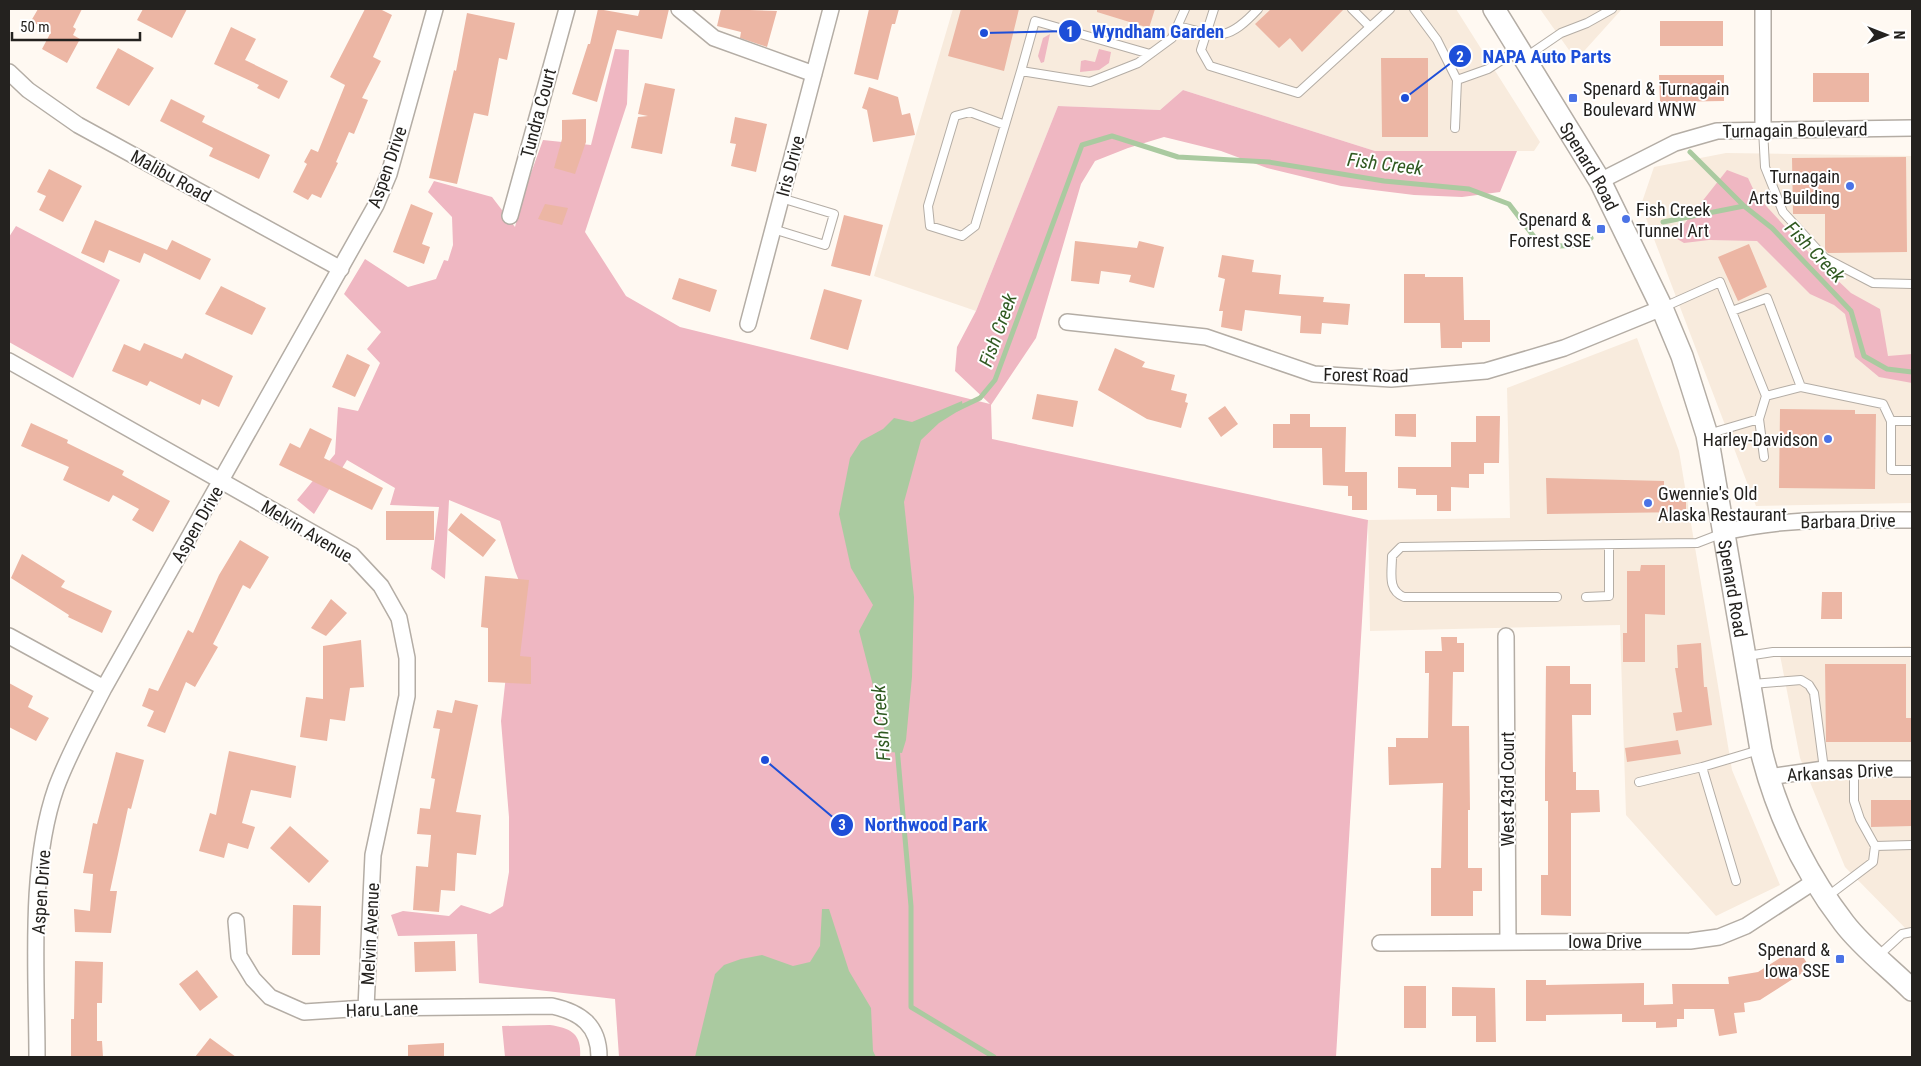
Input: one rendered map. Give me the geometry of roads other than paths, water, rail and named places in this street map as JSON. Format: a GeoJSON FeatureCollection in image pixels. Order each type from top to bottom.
{"type":"FeatureCollection","features":[{"type":"Feature","properties":{"kind":"main road","name":"Spenard Road"},"geometry":{"type":"LineString","coordinates":[[1494,9],[1600,181],[1662,308],[1682,356],[1706,435],[1725,532],[1761,750],[1768,777],[1786,828],[1821,889],[1845,924],[1912,990]]}},
{"type":"Feature","properties":{"kind":"street","name":"Aspen Drive"},"geometry":{"type":"LineString","coordinates":[[37,1057],[37,903],[47,824],[56,789],[75,742],[104,688],[376,205],[389,174],[436,9]]}},
{"type":"Feature","properties":{"kind":"street","name":"Tundra Court"},"geometry":{"type":"LineString","coordinates":[[510,216],[567,9]]}},
{"type":"Feature","properties":{"kind":"street"},"geometry":{"type":"LineString","coordinates":[[679,9],[714,38],[814,74]]}},
{"type":"Feature","properties":{"kind":"street","name":"Iris Drive"},"geometry":{"type":"LineString","coordinates":[[748,324],[831,9]]}},
{"type":"Feature","properties":{"kind":"street"},"geometry":{"type":"LineString","coordinates":[[1762,129],[1763,9]]}},
{"type":"Feature","properties":{"kind":"street","name":"Malibu Road"},"geometry":{"type":"LineString","coordinates":[[9,72],[28,90],[78,125],[341,269]]}},
{"type":"Feature","properties":{"kind":"street","name":"Turnagain Boulevard"},"geometry":{"type":"LineString","coordinates":[[1600,181],[1674,143],[1717,131],[1912,128]]}},
{"type":"Feature","properties":{"kind":"street","name":"Forest Road"},"geometry":{"type":"LineString","coordinates":[[1067,322],[1206,337],[1314,374],[1391,378],[1486,371],[1564,348],[1662,308]]}},
{"type":"Feature","properties":{"kind":"street","name":"Melvin Avenue"},"geometry":{"type":"LineString","coordinates":[[9,360],[221,482],[352,554],[380,586],[399,618],[407,658],[407,696],[373,855],[366,1008]]}},
{"type":"Feature","properties":{"kind":"street","name":"Barbara Drive"},"geometry":{"type":"LineString","coordinates":[[1725,532],[1757,524],[1826,520],[1912,520]]}},
{"type":"Feature","properties":{"kind":"street"},"geometry":{"type":"LineString","coordinates":[[9,636],[104,688]]}},
{"type":"Feature","properties":{"kind":"street","name":"West 43rd Court"},"geometry":{"type":"LineString","coordinates":[[1506,636],[1508,942]]}},
{"type":"Feature","properties":{"kind":"street","name":"Arkansas Drive"},"geometry":{"type":"LineString","coordinates":[[1768,777],[1824,769],[1912,769]]}},
{"type":"Feature","properties":{"kind":"street","name":"Iowa Drive"},"geometry":{"type":"LineString","coordinates":[[1380,943],[1690,941],[1719,937],[1746,926],[1821,889]]}},
{"type":"Feature","properties":{"kind":"street","name":"Haru Lane"},"geometry":{"type":"LineString","coordinates":[[236,921],[239,956],[253,979],[270,997],[304,1012],[366,1008],[552,1006],[568,1009],[582,1016],[592,1031],[599,1057]]}},
{"type":"Feature","properties":{"kind":"lane"},"geometry":{"type":"LineString","coordinates":[[1021,71],[1090,82],[1138,64],[1172,38],[1185,9]]}},
{"type":"Feature","properties":{"kind":"lane"},"geometry":{"type":"LineString","coordinates":[[1214,9],[1201,50],[1210,66],[1298,93],[1390,9]]}},
{"type":"Feature","properties":{"kind":"lane"},"geometry":{"type":"LineString","coordinates":[[1178,26],[1206,34],[1227,35],[1247,21],[1258,9]]}},
{"type":"Feature","properties":{"kind":"lane"},"geometry":{"type":"LineString","coordinates":[[1352,9],[1370,27]]}},
{"type":"Feature","properties":{"kind":"lane"},"geometry":{"type":"LineString","coordinates":[[1414,9],[1437,40],[1457,80],[1455,128]]}},
{"type":"Feature","properties":{"kind":"lane"},"geometry":{"type":"LineString","coordinates":[[1457,80],[1522,54],[1612,9]]}},
{"type":"Feature","properties":{"kind":"lane"},"geometry":{"type":"LineString","coordinates":[[1005,124],[970,112],[955,116],[928,206],[930,226],[962,236],[974,226],[1005,124],[1021,71],[1035,21],[1150,54]]}},
{"type":"Feature","properties":{"kind":"lane"},"geometry":{"type":"LineString","coordinates":[[1762,129],[1765,167],[1783,212],[1825,258],[1872,283],[1912,284]]}},
{"type":"Feature","properties":{"kind":"lane"},"geometry":{"type":"LineString","coordinates":[[773,229],[826,244],[834,214],[781,198]]}},
{"type":"Feature","properties":{"kind":"lane"},"geometry":{"type":"LineString","coordinates":[[1662,308],[1720,282],[1766,396],[1759,419],[1764,456]]}},
{"type":"Feature","properties":{"kind":"lane"},"geometry":{"type":"LineString","coordinates":[[1732,311],[1767,298],[1801,387]]}},
{"type":"Feature","properties":{"kind":"lane"},"geometry":{"type":"LineString","coordinates":[[1766,396],[1801,387],[1883,404],[1891,421],[1891,470],[1912,470]]}},
{"type":"Feature","properties":{"kind":"lane"},"geometry":{"type":"LineString","coordinates":[[1706,435],[1759,419]]}},
{"type":"Feature","properties":{"kind":"lane"},"geometry":{"type":"LineString","coordinates":[[1891,421],[1912,421]]}},
{"type":"Feature","properties":{"kind":"lane"},"geometry":{"type":"LineString","coordinates":[[1557,597],[1404,598],[1396,594],[1391,588],[1392,556],[1401,547],[1697,543],[1725,532]]}},
{"type":"Feature","properties":{"kind":"lane"},"geometry":{"type":"LineString","coordinates":[[1586,597],[1609,596],[1609,545]]}},
{"type":"Feature","properties":{"kind":"lane"},"geometry":{"type":"LineString","coordinates":[[1745,656],[1773,652],[1912,652]]}},
{"type":"Feature","properties":{"kind":"lane"},"geometry":{"type":"LineString","coordinates":[[1750,684],[1801,680],[1809,685],[1814,693],[1824,769]]}},
{"type":"Feature","properties":{"kind":"lane"},"geometry":{"type":"LineString","coordinates":[[1639,782],[1761,750]]}},
{"type":"Feature","properties":{"kind":"lane"},"geometry":{"type":"LineString","coordinates":[[1702,767],[1736,881]]}},
{"type":"Feature","properties":{"kind":"lane"},"geometry":{"type":"LineString","coordinates":[[1821,889],[1873,862],[1875,846],[1860,819],[1854,801],[1854,768]]}},
{"type":"Feature","properties":{"kind":"lane"},"geometry":{"type":"LineString","coordinates":[[1875,846],[1912,845]]}},
{"type":"Feature","properties":{"kind":"lane"},"geometry":{"type":"LineString","coordinates":[[1878,956],[1902,934],[1912,932]]}},
{"type":"Feature","properties":{"kind":"waterway","name":"Fish Creek"},"geometry":{"type":"LineString","coordinates":[[957,409],[980,398],[995,380],[1082,145],[1112,136],[1178,157],[1269,162],[1384,181],[1469,189],[1509,204],[1535,238],[1559,246],[1581,245],[1591,238]]}},
{"type":"Feature","properties":{"kind":"waterway","name":"Fish Creek"},"geometry":{"type":"LineString","coordinates":[[1690,152],[1744,206],[1772,228],[1851,311],[1864,356],[1887,369],[1912,372]]}},
{"type":"Feature","properties":{"kind":"waterway","name":"Fish Creek"},"geometry":{"type":"LineString","coordinates":[[1663,222],[1744,206]]}},
{"type":"Feature","properties":{"kind":"waterway","name":"Fish Creek"},"geometry":{"type":"LineString","coordinates":[[897,747],[911,906],[911,1007],[994,1057]]}},
{"type":"Feature","properties":{"kind":"place","name":"Wyndham Garden"},"geometry":{"type":"Point","coordinates":[984,33]}},
{"type":"Feature","properties":{"kind":"place","name":"NAPA Auto Parts"},"geometry":{"type":"Point","coordinates":[1405,98]}},
{"type":"Feature","properties":{"kind":"place","name":"Spenard & Turnagain Boulevard WNW"},"geometry":{"type":"Point","coordinates":[1573,98]}},
{"type":"Feature","properties":{"kind":"place","name":"Turnagain Arts Building"},"geometry":{"type":"Point","coordinates":[1850,186]}},
{"type":"Feature","properties":{"kind":"place","name":"Fish Creek Tunnel Art"},"geometry":{"type":"Point","coordinates":[1626,219]}},
{"type":"Feature","properties":{"kind":"place","name":"Spenard & Forrest SSE"},"geometry":{"type":"Point","coordinates":[1601,229]}},
{"type":"Feature","properties":{"kind":"place","name":"Harley-Davidson"},"geometry":{"type":"Point","coordinates":[1828,439]}},
{"type":"Feature","properties":{"kind":"place","name":"Gwennie's Old Alaska Restaurant"},"geometry":{"type":"Point","coordinates":[1648,503]}},
{"type":"Feature","properties":{"kind":"place","name":"Northwood Park"},"geometry":{"type":"Point","coordinates":[765,760]}},
{"type":"Feature","properties":{"kind":"place","name":"Spenard & Iowa SSE"},"geometry":{"type":"Point","coordinates":[1840,959]}}]}
